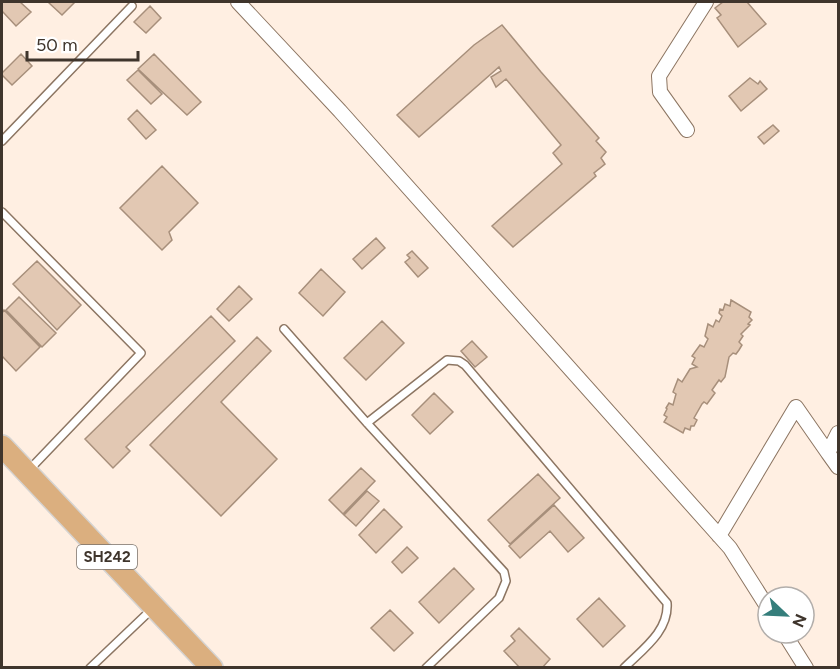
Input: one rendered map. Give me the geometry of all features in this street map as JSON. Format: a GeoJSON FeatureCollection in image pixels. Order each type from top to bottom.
{"type":"FeatureCollection","features":[{"type":"Feature","properties":{"kind":"main road","name":"SH242"},"geometry":{"type":"LineString","coordinates":[[2,446],[212,668]]}},
{"type":"Feature","properties":{"kind":"street"},"geometry":{"type":"LineString","coordinates":[[238,2],[339,111],[730,548],[756,589]]}},
{"type":"Feature","properties":{"kind":"street"},"geometry":{"type":"LineString","coordinates":[[687,129],[660,92],[659,76],[706,2]]}},
{"type":"Feature","properties":{"kind":"street"},"geometry":{"type":"LineString","coordinates":[[719,536],[796,407],[838,467]]}},
{"type":"Feature","properties":{"kind":"street"},"geometry":{"type":"LineString","coordinates":[[828,453],[838,433]]}},
{"type":"Feature","properties":{"kind":"street"},"geometry":{"type":"LineString","coordinates":[[792,645],[806,668]]}},
{"type":"Feature","properties":{"kind":"lane"},"geometry":{"type":"LineString","coordinates":[[2,141],[132,6]]}},
{"type":"Feature","properties":{"kind":"lane"},"geometry":{"type":"LineString","coordinates":[[2,212],[141,353],[27,472]]}},
{"type":"Feature","properties":{"kind":"lane"},"geometry":{"type":"LineString","coordinates":[[284,329],[504,572],[506,581],[499,598],[426,668]]}},
{"type":"Feature","properties":{"kind":"lane"},"geometry":{"type":"LineString","coordinates":[[367,423],[447,360],[459,361],[465,365],[667,603],[668,613],[661,630],[624,668]]}},
{"type":"Feature","properties":{"kind":"lane"},"geometry":{"type":"LineString","coordinates":[[90,668],[154,607]]}},
{"type":"Feature","properties":{"kind":"building"},"geometry":{"type":"Polygon","coordinates":[[[2,2],[20,2],[31,12],[16,26],[2,11],[2,2]]]}},
{"type":"Feature","properties":{"kind":"building"},"geometry":{"type":"Polygon","coordinates":[[[48,2],[75,2],[62,15],[48,2]]]}},
{"type":"Feature","properties":{"kind":"building"},"geometry":{"type":"Polygon","coordinates":[[[723,2],[747,2],[766,24],[738,47],[717,18],[721,15],[715,8],[723,2]]]}},
{"type":"Feature","properties":{"kind":"building"},"geometry":{"type":"Polygon","coordinates":[[[150,6],[161,18],[146,33],[134,22],[150,6]]]}},
{"type":"Feature","properties":{"kind":"building"},"geometry":{"type":"Polygon","coordinates":[[[502,25],[599,138],[596,141],[606,152],[601,158],[605,164],[594,173],[596,176],[513,247],[492,226],[562,164],[553,153],[561,145],[506,79],[496,87],[491,77],[501,71],[499,67],[419,137],[397,115],[474,45],[502,25]]]}},
{"type":"Feature","properties":{"kind":"building"},"geometry":{"type":"Polygon","coordinates":[[[21,54],[32,66],[12,85],[2,73],[21,54]]]}},
{"type":"Feature","properties":{"kind":"building"},"geometry":{"type":"Polygon","coordinates":[[[154,54],[201,102],[187,115],[138,69],[154,54]]]}},
{"type":"Feature","properties":{"kind":"building"},"geometry":{"type":"Polygon","coordinates":[[[138,70],[162,94],[151,104],[127,80],[138,70]]]}},
{"type":"Feature","properties":{"kind":"building"},"geometry":{"type":"Polygon","coordinates":[[[750,78],[758,84],[760,81],[767,89],[741,111],[729,96],[750,78]]]}},
{"type":"Feature","properties":{"kind":"building"},"geometry":{"type":"Polygon","coordinates":[[[137,110],[156,130],[146,139],[128,119],[137,110]]]}},
{"type":"Feature","properties":{"kind":"building"},"geometry":{"type":"Polygon","coordinates":[[[773,125],[779,131],[764,144],[758,137],[773,125]]]}},
{"type":"Feature","properties":{"kind":"building"},"geometry":{"type":"Polygon","coordinates":[[[162,166],[198,203],[169,232],[172,240],[162,250],[120,208],[162,166]]]}},
{"type":"Feature","properties":{"kind":"building"},"geometry":{"type":"Polygon","coordinates":[[[376,238],[385,248],[362,269],[353,259],[376,238]]]}},
{"type":"Feature","properties":{"kind":"building"},"geometry":{"type":"Polygon","coordinates":[[[412,251],[428,268],[418,277],[405,262],[410,258],[407,255],[412,251]]]}},
{"type":"Feature","properties":{"kind":"building"},"geometry":{"type":"Polygon","coordinates":[[[37,261],[81,305],[57,330],[13,284],[37,261]]]}},
{"type":"Feature","properties":{"kind":"building"},"geometry":{"type":"Polygon","coordinates":[[[321,269],[345,292],[323,316],[299,293],[321,269]]]}},
{"type":"Feature","properties":{"kind":"building"},"geometry":{"type":"Polygon","coordinates":[[[239,286],[252,299],[229,321],[217,309],[239,286]]]}},
{"type":"Feature","properties":{"kind":"building"},"geometry":{"type":"Polygon","coordinates":[[[19,297],[56,333],[42,347],[6,310],[19,297]]]}},
{"type":"Feature","properties":{"kind":"building"},"geometry":{"type":"Polygon","coordinates":[[[731,300],[751,312],[749,317],[752,320],[741,334],[743,336],[739,342],[742,345],[739,350],[729,357],[725,377],[721,382],[719,380],[712,390],[715,393],[707,404],[704,402],[702,404],[694,418],[697,420],[694,426],[691,426],[690,430],[685,428],[683,433],[664,422],[667,417],[664,415],[666,408],[669,403],[673,405],[676,394],[673,392],[678,379],[682,382],[690,369],[697,367],[692,364],[695,358],[692,356],[700,345],[704,347],[708,339],[705,336],[708,324],[713,327],[716,320],[719,322],[722,316],[719,313],[720,309],[723,310],[725,304],[730,306],[731,300]]]}},
{"type":"Feature","properties":{"kind":"building"},"geometry":{"type":"Polygon","coordinates":[[[4,310],[40,347],[16,371],[2,356],[2,313],[4,310]]]}},
{"type":"Feature","properties":{"kind":"building"},"geometry":{"type":"Polygon","coordinates":[[[211,316],[235,341],[126,447],[130,451],[113,468],[85,439],[211,316]]]}},
{"type":"Feature","properties":{"kind":"building"},"geometry":{"type":"Polygon","coordinates":[[[382,321],[404,343],[366,380],[344,358],[382,321]]]}},
{"type":"Feature","properties":{"kind":"building"},"geometry":{"type":"Polygon","coordinates":[[[257,337],[271,351],[221,402],[277,459],[221,516],[150,445],[257,337]]]}},
{"type":"Feature","properties":{"kind":"building"},"geometry":{"type":"Polygon","coordinates":[[[472,341],[487,357],[475,367],[461,351],[472,341]]]}},
{"type":"Feature","properties":{"kind":"building"},"geometry":{"type":"Polygon","coordinates":[[[434,393],[453,412],[430,434],[412,415],[434,393]]]}},
{"type":"Feature","properties":{"kind":"building"},"geometry":{"type":"Polygon","coordinates":[[[361,468],[375,481],[343,514],[329,500],[361,468]]]}},
{"type":"Feature","properties":{"kind":"building"},"geometry":{"type":"Polygon","coordinates":[[[538,474],[560,498],[510,544],[488,520],[538,474]]]}},
{"type":"Feature","properties":{"kind":"building"},"geometry":{"type":"Polygon","coordinates":[[[367,491],[379,501],[356,526],[344,515],[367,491]]]}},
{"type":"Feature","properties":{"kind":"building"},"geometry":{"type":"Polygon","coordinates":[[[554,505],[584,538],[568,552],[550,531],[520,558],[509,546],[554,505]]]}},
{"type":"Feature","properties":{"kind":"building"},"geometry":{"type":"Polygon","coordinates":[[[384,509],[402,527],[376,553],[359,535],[384,509]]]}},
{"type":"Feature","properties":{"kind":"building"},"geometry":{"type":"Polygon","coordinates":[[[407,547],[418,558],[402,573],[392,562],[407,547]]]}},
{"type":"Feature","properties":{"kind":"building"},"geometry":{"type":"Polygon","coordinates":[[[454,568],[474,589],[439,623],[419,602],[454,568]]]}},
{"type":"Feature","properties":{"kind":"building"},"geometry":{"type":"Polygon","coordinates":[[[599,598],[625,626],[603,647],[577,619],[599,598]]]}},
{"type":"Feature","properties":{"kind":"building"},"geometry":{"type":"Polygon","coordinates":[[[390,610],[413,633],[394,651],[371,628],[390,610]]]}},
{"type":"Feature","properties":{"kind":"building"},"geometry":{"type":"Polygon","coordinates":[[[519,628],[550,659],[542,668],[520,668],[504,651],[515,641],[511,636],[519,628]]]}}]}
